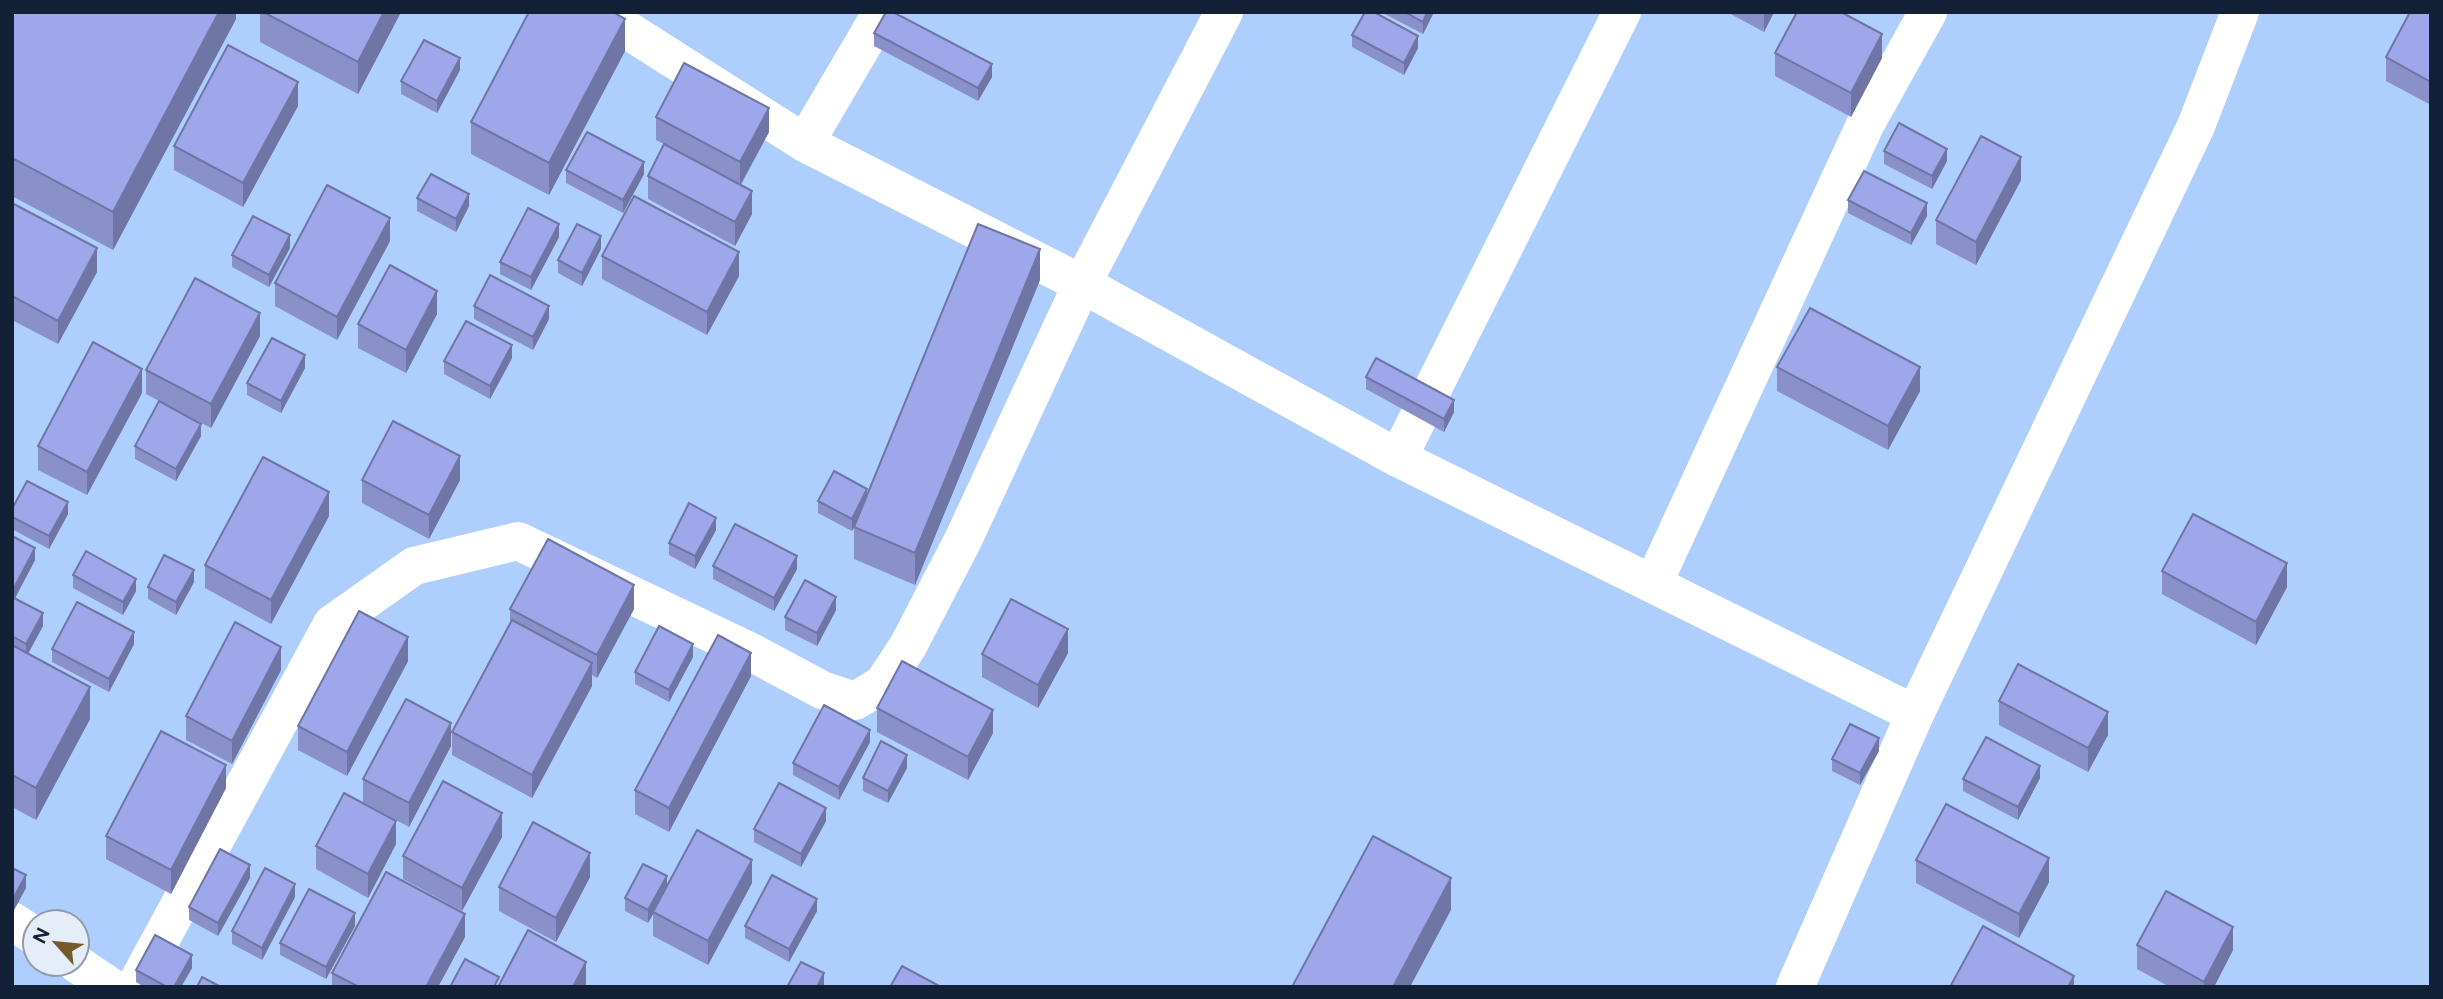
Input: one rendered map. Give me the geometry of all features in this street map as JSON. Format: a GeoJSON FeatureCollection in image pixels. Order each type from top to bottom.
{"type":"FeatureCollection","features":[{"type":"Feature","properties":{"kind":"street"},"geometry":{"type":"LineString","coordinates":[[599,12],[806,144],[1082,284],[1398,458],[1915,714]]}},
{"type":"Feature","properties":{"kind":"street"},"geometry":{"type":"LineString","coordinates":[[806,144],[882,12]]}},
{"type":"Feature","properties":{"kind":"street"},"geometry":{"type":"LineString","coordinates":[[135,987],[332,624],[414,566],[518,541],[752,653],[822,690],[855,701],[883,684],[908,646],[962,540],[1082,284],[1224,12]]}},
{"type":"Feature","properties":{"kind":"street"},"geometry":{"type":"LineString","coordinates":[[1398,458],[1622,12]]}},
{"type":"Feature","properties":{"kind":"street"},"geometry":{"type":"LineString","coordinates":[[1653,584],[1866,125],[1927,12]]}},
{"type":"Feature","properties":{"kind":"street"},"geometry":{"type":"LineString","coordinates":[[1795,987],[1915,714],[2196,125],[2240,12]]}},
{"type":"Feature","properties":{"kind":"street"},"geometry":{"type":"LineString","coordinates":[[91,973],[111,987]]}},
{"type":"Feature","properties":{"kind":"building"},"geometry":{"type":"Polygon","coordinates":[[[12,12],[219,12],[113,212],[12,158],[12,12]]]}},
{"type":"Feature","properties":{"kind":"building"},"geometry":{"type":"Polygon","coordinates":[[[263,12],[384,12],[358,62],[263,12]]]}},
{"type":"Feature","properties":{"kind":"building"},"geometry":{"type":"Polygon","coordinates":[[[529,12],[613,12],[625,19],[549,163],[471,122],[529,12]]]}},
{"type":"Feature","properties":{"kind":"building"},"geometry":{"type":"Polygon","coordinates":[[[886,12],[893,12],[992,64],[978,88],[874,33],[886,12]]]}},
{"type":"Feature","properties":{"kind":"building"},"geometry":{"type":"Polygon","coordinates":[[[1365,12],[1374,12],[1418,36],[1404,63],[1352,35],[1365,12]]]}},
{"type":"Feature","properties":{"kind":"building"},"geometry":{"type":"Polygon","coordinates":[[[1405,12],[1427,12],[1423,22],[1405,12]]]}},
{"type":"Feature","properties":{"kind":"building"},"geometry":{"type":"Polygon","coordinates":[[[1797,12],[1841,12],[1882,34],[1851,93],[1775,53],[1797,12]]]}},
{"type":"Feature","properties":{"kind":"building"},"geometry":{"type":"Polygon","coordinates":[[[2410,12],[2431,12],[2431,82],[2386,57],[2410,12]]]}},
{"type":"Feature","properties":{"kind":"building"},"geometry":{"type":"Polygon","coordinates":[[[424,40],[460,58],[437,101],[401,81],[424,40]]]}},
{"type":"Feature","properties":{"kind":"building"},"geometry":{"type":"Polygon","coordinates":[[[228,45],[298,82],[243,183],[174,146],[228,45]]]}},
{"type":"Feature","properties":{"kind":"building"},"geometry":{"type":"Polygon","coordinates":[[[684,63],[769,108],[740,162],[656,117],[684,63]]]}},
{"type":"Feature","properties":{"kind":"building"},"geometry":{"type":"Polygon","coordinates":[[[1899,123],[1947,149],[1932,176],[1884,151],[1899,123]]]}},
{"type":"Feature","properties":{"kind":"building"},"geometry":{"type":"Polygon","coordinates":[[[587,132],[644,162],[623,200],[566,170],[587,132]]]}},
{"type":"Feature","properties":{"kind":"building"},"geometry":{"type":"Polygon","coordinates":[[[1981,136],[2021,157],[1976,242],[1936,220],[1981,136]]]}},
{"type":"Feature","properties":{"kind":"building"},"geometry":{"type":"Polygon","coordinates":[[[664,144],[752,191],[735,222],[648,176],[664,144]]]}},
{"type":"Feature","properties":{"kind":"building"},"geometry":{"type":"Polygon","coordinates":[[[1864,171],[1927,203],[1911,233],[1848,200],[1864,171]]]}},
{"type":"Feature","properties":{"kind":"building"},"geometry":{"type":"Polygon","coordinates":[[[431,174],[469,194],[456,219],[417,198],[431,174]]]}},
{"type":"Feature","properties":{"kind":"building"},"geometry":{"type":"Polygon","coordinates":[[[327,185],[390,218],[337,317],[275,283],[327,185]]]}},
{"type":"Feature","properties":{"kind":"building"},"geometry":{"type":"Polygon","coordinates":[[[634,196],[739,252],[707,312],[602,256],[634,196]]]}},
{"type":"Feature","properties":{"kind":"building"},"geometry":{"type":"Polygon","coordinates":[[[12,203],[97,248],[58,321],[12,296],[12,203]]]}},
{"type":"Feature","properties":{"kind":"building"},"geometry":{"type":"Polygon","coordinates":[[[528,208],[559,224],[531,277],[500,262],[528,208]]]}},
{"type":"Feature","properties":{"kind":"building"},"geometry":{"type":"Polygon","coordinates":[[[253,216],[290,235],[269,275],[232,255],[253,216]]]}},
{"type":"Feature","properties":{"kind":"building"},"geometry":{"type":"Polygon","coordinates":[[[577,224],[601,236],[582,273],[558,260],[577,224]]]}},
{"type":"Feature","properties":{"kind":"building"},"geometry":{"type":"Polygon","coordinates":[[[978,224],[1040,249],[915,553],[854,527],[978,224]]]}},
{"type":"Feature","properties":{"kind":"building"},"geometry":{"type":"Polygon","coordinates":[[[390,265],[437,291],[406,350],[358,324],[390,265]]]}},
{"type":"Feature","properties":{"kind":"building"},"geometry":{"type":"Polygon","coordinates":[[[490,275],[549,306],[533,337],[474,306],[490,275]]]}},
{"type":"Feature","properties":{"kind":"building"},"geometry":{"type":"Polygon","coordinates":[[[195,278],[260,313],[211,404],[146,370],[195,278]]]}},
{"type":"Feature","properties":{"kind":"building"},"geometry":{"type":"Polygon","coordinates":[[[1810,308],[1920,367],[1888,426],[1777,367],[1810,308]]]}},
{"type":"Feature","properties":{"kind":"building"},"geometry":{"type":"Polygon","coordinates":[[[466,321],[512,345],[490,386],[444,361],[466,321]]]}},
{"type":"Feature","properties":{"kind":"building"},"geometry":{"type":"Polygon","coordinates":[[[272,338],[305,355],[281,401],[247,383],[272,338]]]}},
{"type":"Feature","properties":{"kind":"building"},"geometry":{"type":"Polygon","coordinates":[[[93,342],[142,369],[87,472],[38,446],[93,342]]]}},
{"type":"Feature","properties":{"kind":"building"},"geometry":{"type":"Polygon","coordinates":[[[1376,358],[1454,400],[1444,419],[1366,377],[1376,358]]]}},
{"type":"Feature","properties":{"kind":"building"},"geometry":{"type":"Polygon","coordinates":[[[159,401],[201,424],[176,469],[135,446],[159,401]]]}},
{"type":"Feature","properties":{"kind":"building"},"geometry":{"type":"Polygon","coordinates":[[[393,421],[460,456],[429,515],[362,480],[393,421]]]}},
{"type":"Feature","properties":{"kind":"building"},"geometry":{"type":"Polygon","coordinates":[[[263,457],[329,492],[271,600],[205,565],[263,457]]]}},
{"type":"Feature","properties":{"kind":"building"},"geometry":{"type":"Polygon","coordinates":[[[834,471],[867,489],[852,519],[818,501],[834,471]]]}},
{"type":"Feature","properties":{"kind":"building"},"geometry":{"type":"Polygon","coordinates":[[[27,481],[68,502],[49,536],[12,517],[12,509],[27,481]]]}},
{"type":"Feature","properties":{"kind":"building"},"geometry":{"type":"Polygon","coordinates":[[[689,503],[716,518],[695,556],[669,543],[689,503]]]}},
{"type":"Feature","properties":{"kind":"building"},"geometry":{"type":"Polygon","coordinates":[[[2193,514],[2287,563],[2256,622],[2162,571],[2193,514]]]}},
{"type":"Feature","properties":{"kind":"building"},"geometry":{"type":"Polygon","coordinates":[[[735,524],[797,556],[774,598],[713,566],[735,524]]]}},
{"type":"Feature","properties":{"kind":"building"},"geometry":{"type":"Polygon","coordinates":[[[12,536],[35,548],[14,588],[12,587],[12,536]]]}},
{"type":"Feature","properties":{"kind":"building"},"geometry":{"type":"Polygon","coordinates":[[[548,539],[634,585],[597,655],[510,609],[548,539]]]}},
{"type":"Feature","properties":{"kind":"building"},"geometry":{"type":"Polygon","coordinates":[[[86,551],[136,579],[123,602],[73,575],[86,551]]]}},
{"type":"Feature","properties":{"kind":"building"},"geometry":{"type":"Polygon","coordinates":[[[164,555],[194,570],[176,602],[148,587],[164,555]]]}},
{"type":"Feature","properties":{"kind":"building"},"geometry":{"type":"Polygon","coordinates":[[[805,580],[836,597],[817,633],[785,617],[805,580]]]}},
{"type":"Feature","properties":{"kind":"building"},"geometry":{"type":"Polygon","coordinates":[[[12,597],[43,613],[26,644],[12,636],[12,597]]]}},
{"type":"Feature","properties":{"kind":"building"},"geometry":{"type":"Polygon","coordinates":[[[1011,599],[1068,629],[1038,685],[982,654],[1011,599]]]}},
{"type":"Feature","properties":{"kind":"building"},"geometry":{"type":"Polygon","coordinates":[[[77,602],[134,632],[109,679],[52,649],[77,602]]]}},
{"type":"Feature","properties":{"kind":"building"},"geometry":{"type":"Polygon","coordinates":[[[359,611],[408,637],[347,752],[298,726],[359,611]]]}},
{"type":"Feature","properties":{"kind":"building"},"geometry":{"type":"Polygon","coordinates":[[[512,620],[592,663],[532,775],[452,732],[512,620]]]}},
{"type":"Feature","properties":{"kind":"building"},"geometry":{"type":"Polygon","coordinates":[[[235,622],[281,647],[232,741],[186,716],[235,622]]]}},
{"type":"Feature","properties":{"kind":"building"},"geometry":{"type":"Polygon","coordinates":[[[659,626],[693,644],[669,690],[635,672],[659,626]]]}},
{"type":"Feature","properties":{"kind":"building"},"geometry":{"type":"Polygon","coordinates":[[[718,635],[751,653],[669,808],[635,790],[718,635]]]}},
{"type":"Feature","properties":{"kind":"building"},"geometry":{"type":"Polygon","coordinates":[[[12,645],[90,687],[36,788],[12,775],[12,645]]]}},
{"type":"Feature","properties":{"kind":"building"},"geometry":{"type":"Polygon","coordinates":[[[902,661],[993,710],[968,757],[877,708],[902,661]]]}},
{"type":"Feature","properties":{"kind":"building"},"geometry":{"type":"Polygon","coordinates":[[[2018,664],[2108,712],[2088,748],[1999,701],[2018,664]]]}},
{"type":"Feature","properties":{"kind":"building"},"geometry":{"type":"Polygon","coordinates":[[[406,699],[451,723],[409,803],[363,779],[406,699]]]}},
{"type":"Feature","properties":{"kind":"building"},"geometry":{"type":"Polygon","coordinates":[[[824,705],[870,730],[839,787],[793,763],[824,705]]]}},
{"type":"Feature","properties":{"kind":"building"},"geometry":{"type":"Polygon","coordinates":[[[1850,724],[1879,738],[1860,773],[1832,759],[1850,724]]]}},
{"type":"Feature","properties":{"kind":"building"},"geometry":{"type":"Polygon","coordinates":[[[161,731],[226,765],[171,870],[106,836],[161,731]]]}},
{"type":"Feature","properties":{"kind":"building"},"geometry":{"type":"Polygon","coordinates":[[[1986,737],[2040,766],[2018,807],[1963,779],[1986,737]]]}},
{"type":"Feature","properties":{"kind":"building"},"geometry":{"type":"Polygon","coordinates":[[[881,741],[907,755],[888,791],[863,778],[881,741]]]}},
{"type":"Feature","properties":{"kind":"building"},"geometry":{"type":"Polygon","coordinates":[[[443,781],[502,813],[462,888],[403,856],[443,781]]]}},
{"type":"Feature","properties":{"kind":"building"},"geometry":{"type":"Polygon","coordinates":[[[779,783],[826,808],[801,854],[754,829],[779,783]]]}},
{"type":"Feature","properties":{"kind":"building"},"geometry":{"type":"Polygon","coordinates":[[[344,793],[396,821],[368,874],[316,846],[344,793]]]}},
{"type":"Feature","properties":{"kind":"building"},"geometry":{"type":"Polygon","coordinates":[[[1946,804],[2049,858],[2019,914],[1916,860],[1946,804]]]}},
{"type":"Feature","properties":{"kind":"building"},"geometry":{"type":"Polygon","coordinates":[[[533,822],[590,853],[556,918],[499,887],[533,822]]]}},
{"type":"Feature","properties":{"kind":"building"},"geometry":{"type":"Polygon","coordinates":[[[697,830],[752,860],[708,941],[653,912],[697,830]]]}},
{"type":"Feature","properties":{"kind":"building"},"geometry":{"type":"Polygon","coordinates":[[[1373,836],[1451,878],[1393,987],[1292,987],[1373,836]]]}},
{"type":"Feature","properties":{"kind":"building"},"geometry":{"type":"Polygon","coordinates":[[[220,849],[250,865],[218,923],[189,907],[220,849]]]}},
{"type":"Feature","properties":{"kind":"building"},"geometry":{"type":"Polygon","coordinates":[[[643,864],[667,876],[648,910],[625,898],[643,864]]]}},
{"type":"Feature","properties":{"kind":"building"},"geometry":{"type":"Polygon","coordinates":[[[12,868],[26,875],[14,897],[12,896],[12,868]]]}},
{"type":"Feature","properties":{"kind":"building"},"geometry":{"type":"Polygon","coordinates":[[[265,868],[295,884],[262,948],[232,931],[265,868]]]}},
{"type":"Feature","properties":{"kind":"building"},"geometry":{"type":"Polygon","coordinates":[[[386,872],[465,914],[426,987],[359,987],[332,973],[386,872]]]}},
{"type":"Feature","properties":{"kind":"building"},"geometry":{"type":"Polygon","coordinates":[[[772,875],[817,899],[789,949],[745,926],[772,875]]]}},
{"type":"Feature","properties":{"kind":"building"},"geometry":{"type":"Polygon","coordinates":[[[309,889],[355,913],[326,967],[280,943],[309,889]]]}},
{"type":"Feature","properties":{"kind":"building"},"geometry":{"type":"Polygon","coordinates":[[[2166,891],[2233,927],[2204,982],[2137,945],[2166,891]]]}},
{"type":"Feature","properties":{"kind":"building"},"geometry":{"type":"Polygon","coordinates":[[[1983,926],[2074,976],[2068,987],[1950,987],[1983,926]]]}},
{"type":"Feature","properties":{"kind":"building"},"geometry":{"type":"Polygon","coordinates":[[[528,930],[586,962],[573,987],[498,987],[528,930]]]}},
{"type":"Feature","properties":{"kind":"building"},"geometry":{"type":"Polygon","coordinates":[[[155,935],[192,955],[174,987],[167,987],[136,970],[155,935]]]}},
{"type":"Feature","properties":{"kind":"building"},"geometry":{"type":"Polygon","coordinates":[[[465,959],[499,977],[494,987],[450,987],[465,959]]]}},
{"type":"Feature","properties":{"kind":"building"},"geometry":{"type":"Polygon","coordinates":[[[801,962],[824,973],[817,987],[787,987],[801,962]]]}},
{"type":"Feature","properties":{"kind":"building"},"geometry":{"type":"Polygon","coordinates":[[[902,966],[941,987],[890,987],[902,966]]]}},
{"type":"Feature","properties":{"kind":"building"},"geometry":{"type":"Polygon","coordinates":[[[202,977],[221,987],[197,987],[202,977]]]}}]}
